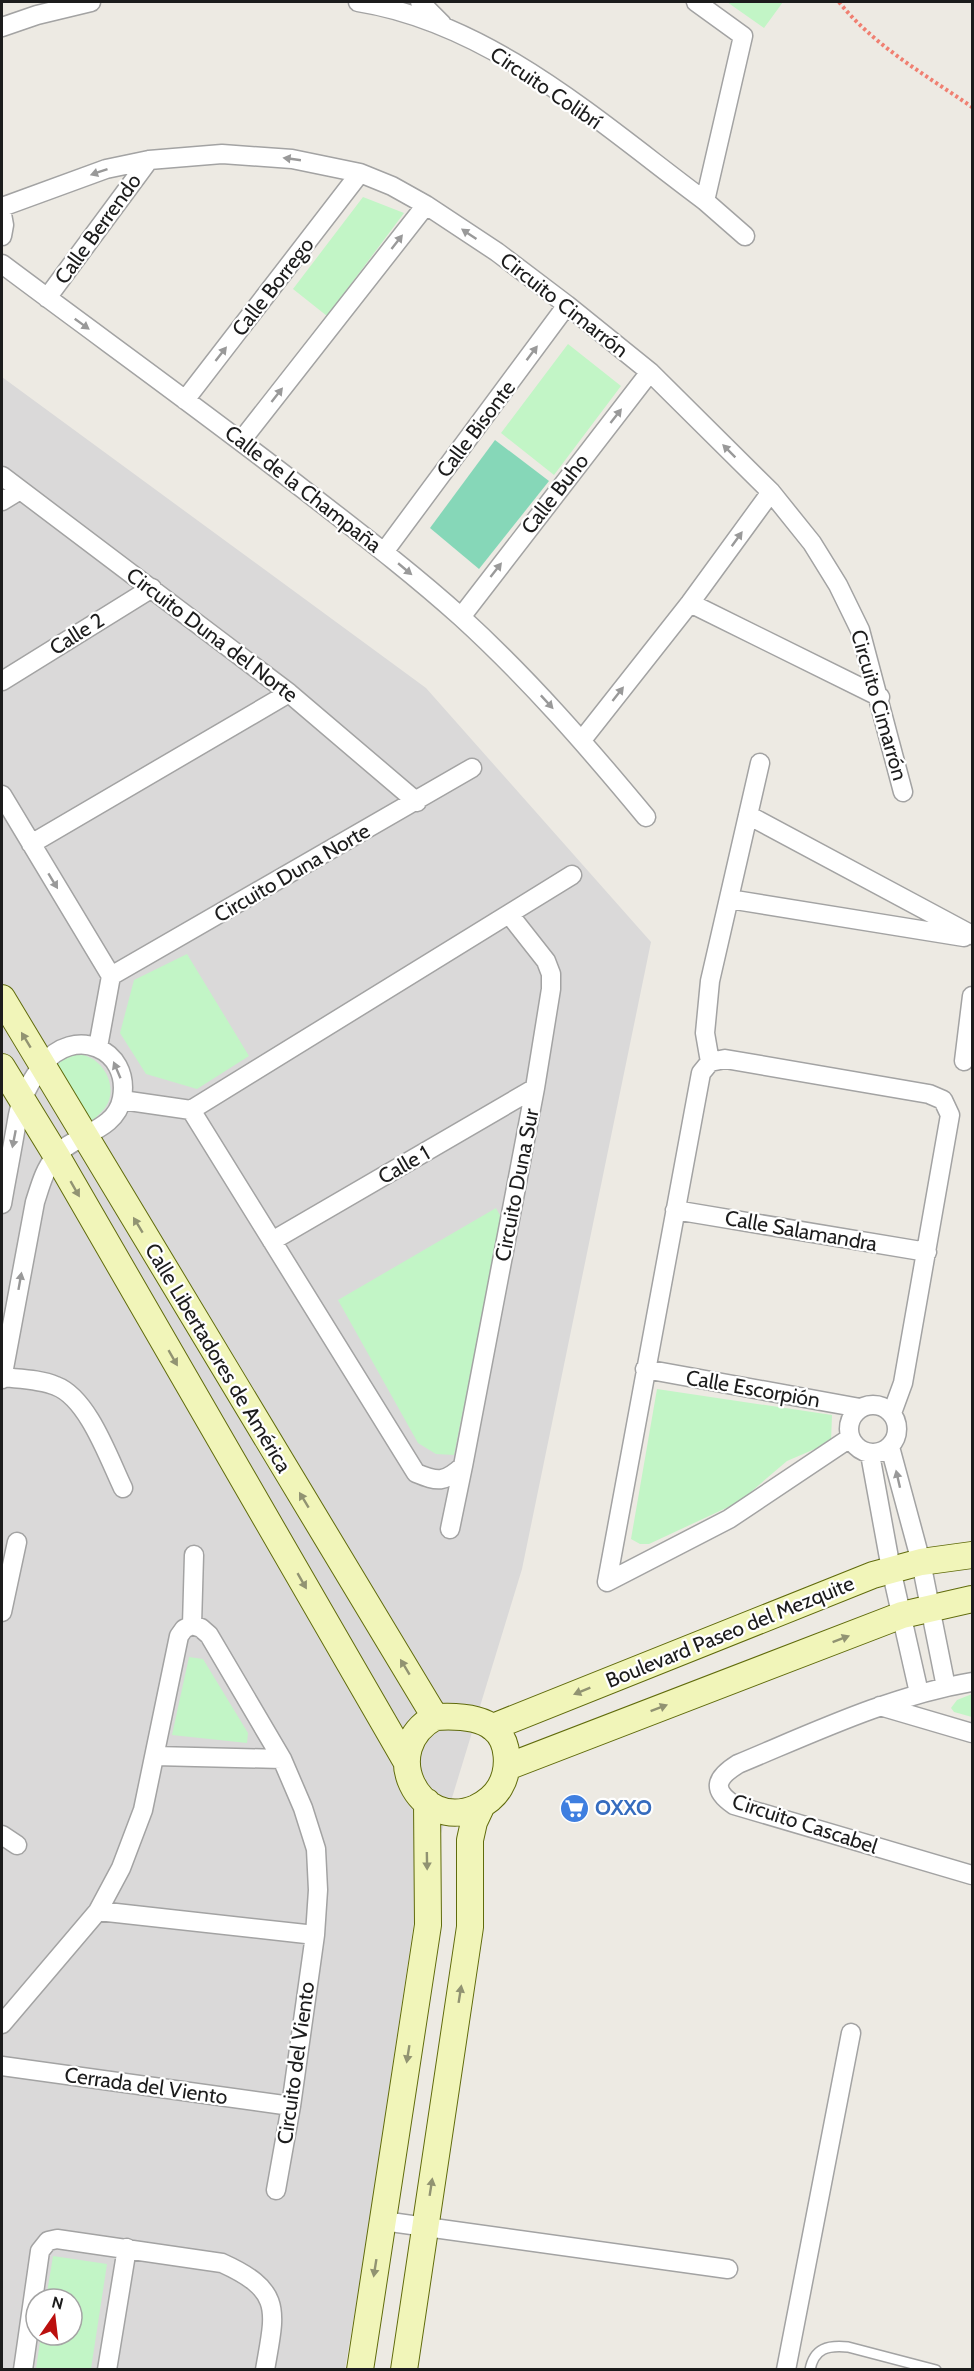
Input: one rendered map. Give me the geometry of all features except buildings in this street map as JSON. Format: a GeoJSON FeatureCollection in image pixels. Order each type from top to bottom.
{"type":"FeatureCollection","features":[{"type":"Feature","properties":{"kind":"street"},"geometry":{"type":"LineString","coordinates":[[2,27],[37,15],[91,2]]}},
{"type":"Feature","properties":{"kind":"street","name":"Circuito Colibrí"},"geometry":{"type":"LineString","coordinates":[[368,2],[467,36],[540,78],[705,201],[745,236]]}},
{"type":"Feature","properties":{"kind":"street"},"geometry":{"type":"LineString","coordinates":[[420,2],[444,27]]}},
{"type":"Feature","properties":{"kind":"street"},"geometry":{"type":"LineString","coordinates":[[696,2],[743,36],[705,201]]}},
{"type":"Feature","properties":{"kind":"street","name":"Circuito Cimarrón"},"geometry":{"type":"LineString","coordinates":[[2,207],[106,169],[149,160],[222,154],[292,159],[360,173],[392,186],[426,205],[496,252],[567,305],[650,372],[771,492],[812,543],[838,585],[860,630],[880,697],[903,792]]}},
{"type":"Feature","properties":{"kind":"street","name":"Calle Berrendo"},"geometry":{"type":"LineString","coordinates":[[47,298],[149,160]]}},
{"type":"Feature","properties":{"kind":"street","name":"Calle Borrego"},"geometry":{"type":"LineString","coordinates":[[185,400],[360,173]]}},
{"type":"Feature","properties":{"kind":"street"},"geometry":{"type":"LineString","coordinates":[[241,441],[426,205]]}},
{"type":"Feature","properties":{"kind":"street"},"geometry":{"type":"LineString","coordinates":[[2,214],[4,225],[2,236]]}},
{"type":"Feature","properties":{"kind":"street","name":"Calle de la Champaña"},"geometry":{"type":"LineString","coordinates":[[2,264],[241,441],[384,552],[460,616],[521,675],[582,740],[646,817]]}},
{"type":"Feature","properties":{"kind":"street","name":"Calle Bisonte"},"geometry":{"type":"LineString","coordinates":[[384,552],[567,305]]}},
{"type":"Feature","properties":{"kind":"street","name":"Calle Buho"},"geometry":{"type":"LineString","coordinates":[[460,616],[650,372]]}},
{"type":"Feature","properties":{"kind":"street","name":"Circuito Duna del Norte"},"geometry":{"type":"LineString","coordinates":[[2,476],[290,693],[417,802]]}},
{"type":"Feature","properties":{"kind":"street"},"geometry":{"type":"LineString","coordinates":[[2,501],[20,490]]}},
{"type":"Feature","properties":{"kind":"street"},"geometry":{"type":"LineString","coordinates":[[582,740],[690,603],[771,492]]}},
{"type":"Feature","properties":{"kind":"street","name":"Calle 2"},"geometry":{"type":"LineString","coordinates":[[2,681],[152,588]]}},
{"type":"Feature","properties":{"kind":"street"},"geometry":{"type":"LineString","coordinates":[[690,603],[880,697]]}},
{"type":"Feature","properties":{"kind":"street"},"geometry":{"type":"LineString","coordinates":[[31,844],[290,693]]}},
{"type":"Feature","properties":{"kind":"street"},"geometry":{"type":"LineString","coordinates":[[710,1062],[705,1033],[710,981],[760,763]]}},
{"type":"Feature","properties":{"kind":"street","name":"Circuito Duna Norte"},"geometry":{"type":"LineString","coordinates":[[111,976],[417,802],[472,768]]}},
{"type":"Feature","properties":{"kind":"street"},"geometry":{"type":"LineString","coordinates":[[2,795],[111,976],[98,1047]]}},
{"type":"Feature","properties":{"kind":"street"},"geometry":{"type":"LineString","coordinates":[[748,815],[972,936]]}},
{"type":"Feature","properties":{"kind":"street"},"geometry":{"type":"LineString","coordinates":[[122,1101],[191,1110],[572,875]]}},
{"type":"Feature","properties":{"kind":"street"},"geometry":{"type":"LineString","coordinates":[[729,899],[972,936]]}},
{"type":"Feature","properties":{"kind":"street","name":"Circuito Duna Sur"},"geometry":{"type":"LineString","coordinates":[[450,1529],[535,1088],[551,989],[551,974],[546,961],[509,914]]}},
{"type":"Feature","properties":{"kind":"street"},"geometry":{"type":"LineString","coordinates":[[964,1061],[972,996]]}},
{"type":"Feature","properties":{"kind":"street","name":"Calle Libertadores de América"},"geometry":{"type":"LineString","coordinates":[[2,998],[435,1717]]}},
{"type":"Feature","properties":{"kind":"street"},"geometry":{"type":"LineString","coordinates":[[2,1204],[22,1100],[42,1066],[50,1056],[67,1047],[86,1044],[98,1047],[107,1053],[118,1070],[123,1090],[122,1101],[117,1113],[56,1155],[43,1176],[7,1318],[2,1378],[47,1383],[60,1387],[71,1395],[83,1406],[123,1488]]}},
{"type":"Feature","properties":{"kind":"street"},"geometry":{"type":"LineString","coordinates":[[850,1438],[729,1519],[607,1581],[701,1073],[710,1062],[725,1059],[929,1094],[943,1100],[950,1115],[903,1383],[892,1413]]}},
{"type":"Feature","properties":{"kind":"street","name":"Calle Libertadores de América"},"geometry":{"type":"LineString","coordinates":[[2,1067],[56,1155],[406,1761]]}},
{"type":"Feature","properties":{"kind":"street","name":"Calle 1"},"geometry":{"type":"LineString","coordinates":[[272,1241],[535,1088]]}},
{"type":"Feature","properties":{"kind":"street"},"geometry":{"type":"LineString","coordinates":[[191,1110],[416,1473],[434,1480],[449,1478],[463,1466]]}},
{"type":"Feature","properties":{"kind":"street","name":"Calle Salamandra"},"geometry":{"type":"LineString","coordinates":[[675,1210],[927,1252]]}},
{"type":"Feature","properties":{"kind":"street","name":"Calle Escorpión"},"geometry":{"type":"LineString","coordinates":[[645,1369],[860,1408]]}},
{"type":"Feature","properties":{"kind":"street"},"geometry":{"type":"LineString","coordinates":[[877,1405],[892,1413],[898,1430],[896,1439],[890,1447],[877,1454],[870,1454],[855,1446],[850,1438],[848,1427],[852,1416],[860,1408],[877,1405]]}},
{"type":"Feature","properties":{"kind":"street"},"geometry":{"type":"LineString","coordinates":[[890,1447],[921,1562],[946,1687]]}},
{"type":"Feature","properties":{"kind":"street"},"geometry":{"type":"LineString","coordinates":[[870,1454],[891,1569],[919,1693]]}},
{"type":"Feature","properties":{"kind":"street"},"geometry":{"type":"LineString","coordinates":[[2,1612],[17,1542]]}},
{"type":"Feature","properties":{"kind":"street"},"geometry":{"type":"LineString","coordinates":[[2,2024],[98,1911],[121,1868],[142,1810],[179,1636],[184,1629],[192,1625],[194,1555]]}},
{"type":"Feature","properties":{"kind":"street","name":"Boulevard Paseo del Mezquite"},"geometry":{"type":"LineString","coordinates":[[493,1727],[891,1569],[972,1555]]}},
{"type":"Feature","properties":{"kind":"street","name":"Boulevard Paseo del Mezquite"},"geometry":{"type":"LineString","coordinates":[[507,1767],[902,1615],[972,1599]]}},
{"type":"Feature","properties":{"kind":"street","name":"Circuito del Viento"},"geometry":{"type":"LineString","coordinates":[[192,1625],[201,1628],[209,1635],[282,1759],[303,1809],[316,1849],[318,1890],[315,1935],[291,2106],[276,2190]]}},
{"type":"Feature","properties":{"kind":"street","name":"Circuito Cascabel"},"geometry":{"type":"LineString","coordinates":[[972,1682],[919,1693],[880,1706],[738,1764],[722,1776],[718,1786],[720,1793],[734,1805],[972,1875]]}},
{"type":"Feature","properties":{"kind":"street"},"geometry":{"type":"LineString","coordinates":[[880,1706],[972,1733]]}},
{"type":"Feature","properties":{"kind":"street"},"geometry":{"type":"LineString","coordinates":[[404,2370],[470,1927],[470,1840],[474,1822],[482,1805],[499,1789],[507,1767],[506,1753],[493,1727],[465,1719],[435,1717],[427,1721],[414,1735],[407,1752],[406,1761],[412,1784],[427,1802],[448,1811],[460,1812],[482,1805]]}},
{"type":"Feature","properties":{"kind":"street"},"geometry":{"type":"LineString","coordinates":[[155,1756],[282,1759]]}},
{"type":"Feature","properties":{"kind":"street"},"geometry":{"type":"LineString","coordinates":[[360,2370],[428,1925],[427,1802]]}},
{"type":"Feature","properties":{"kind":"street"},"geometry":{"type":"LineString","coordinates":[[98,1911],[315,1935]]}},
{"type":"Feature","properties":{"kind":"street"},"geometry":{"type":"LineString","coordinates":[[786,2370],[851,2033]]}},
{"type":"Feature","properties":{"kind":"street","name":"Cerrada del Viento"},"geometry":{"type":"LineString","coordinates":[[2,2066],[291,2106]]}},
{"type":"Feature","properties":{"kind":"street"},"geometry":{"type":"LineString","coordinates":[[383,2221],[728,2268]]}},
{"type":"Feature","properties":{"kind":"street"},"geometry":{"type":"LineString","coordinates":[[23,2370],[40,2251],[48,2241],[57,2239],[222,2263],[243,2272],[267,2293],[273,2306],[266,2370]]}},
{"type":"Feature","properties":{"kind":"street"},"geometry":{"type":"LineString","coordinates":[[107,2370],[127,2248]]}},
{"type":"Feature","properties":{"kind":"lane"},"geometry":{"type":"LineString","coordinates":[[810,2370],[818,2352],[834,2346],[848,2347],[936,2370]]}},
{"type":"Feature","properties":{"kind":"path"},"geometry":{"type":"LineString","coordinates":[[838,2],[855,22],[896,55],[972,107]]}},
{"type":"Feature","properties":{"kind":"shaded area"},"geometry":{"type":"Polygon","coordinates":[[[2,377],[426,688],[651,942],[522,1569],[414,1922],[345,2369],[2,2369],[2,377]]]}},
{"type":"Feature","properties":{"kind":"green space"},"geometry":{"type":"Polygon","coordinates":[[[727,2],[783,2],[764,28],[727,2]]]}},
{"type":"Feature","properties":{"kind":"green space"},"geometry":{"type":"Polygon","coordinates":[[[363,197],[404,213],[327,316],[293,289],[363,197]]]}},
{"type":"Feature","properties":{"kind":"green space"},"geometry":{"type":"Polygon","coordinates":[[[568,344],[621,386],[554,475],[501,433],[568,344]]]}},
{"type":"Feature","properties":{"kind":"green space"},"geometry":{"type":"Polygon","coordinates":[[[495,440],[549,481],[479,569],[430,528],[495,440]]]}},
{"type":"Feature","properties":{"kind":"green space"},"geometry":{"type":"Polygon","coordinates":[[[187,954],[249,1056],[197,1089],[146,1074],[120,1033],[134,980],[187,954]]]}},
{"type":"Feature","properties":{"kind":"green space"},"geometry":{"type":"Polygon","coordinates":[[[69,1054],[91,1058],[98,1063],[110,1084],[111,1092],[105,1108],[91,1122],[52,1064],[69,1054]]]}},
{"type":"Feature","properties":{"kind":"green space"},"geometry":{"type":"Polygon","coordinates":[[[496,1208],[502,1219],[454,1455],[436,1454],[418,1443],[338,1300],[496,1208]]]}},
{"type":"Feature","properties":{"kind":"green space"},"geometry":{"type":"Polygon","coordinates":[[[657,1389],[832,1415],[831,1442],[787,1461],[739,1502],[649,1544],[640,1544],[631,1539],[657,1389]]]}},
{"type":"Feature","properties":{"kind":"green space"},"geometry":{"type":"Polygon","coordinates":[[[189,1657],[203,1659],[248,1733],[247,1743],[172,1735],[189,1657]]]}},
{"type":"Feature","properties":{"kind":"green space"},"geometry":{"type":"Polygon","coordinates":[[[972,1694],[972,1717],[954,1712],[951,1708],[957,1700],[972,1694]]]}},
{"type":"Feature","properties":{"kind":"green space"},"geometry":{"type":"Polygon","coordinates":[[[53,2256],[107,2264],[91,2369],[36,2369],[39,2347],[84,2347],[84,2287],[48,2287],[53,2256]]]}},
{"type":"Feature","properties":{"kind":"place","name":"OXXO"},"geometry":{"type":"Point","coordinates":[574,1808]}}]}
